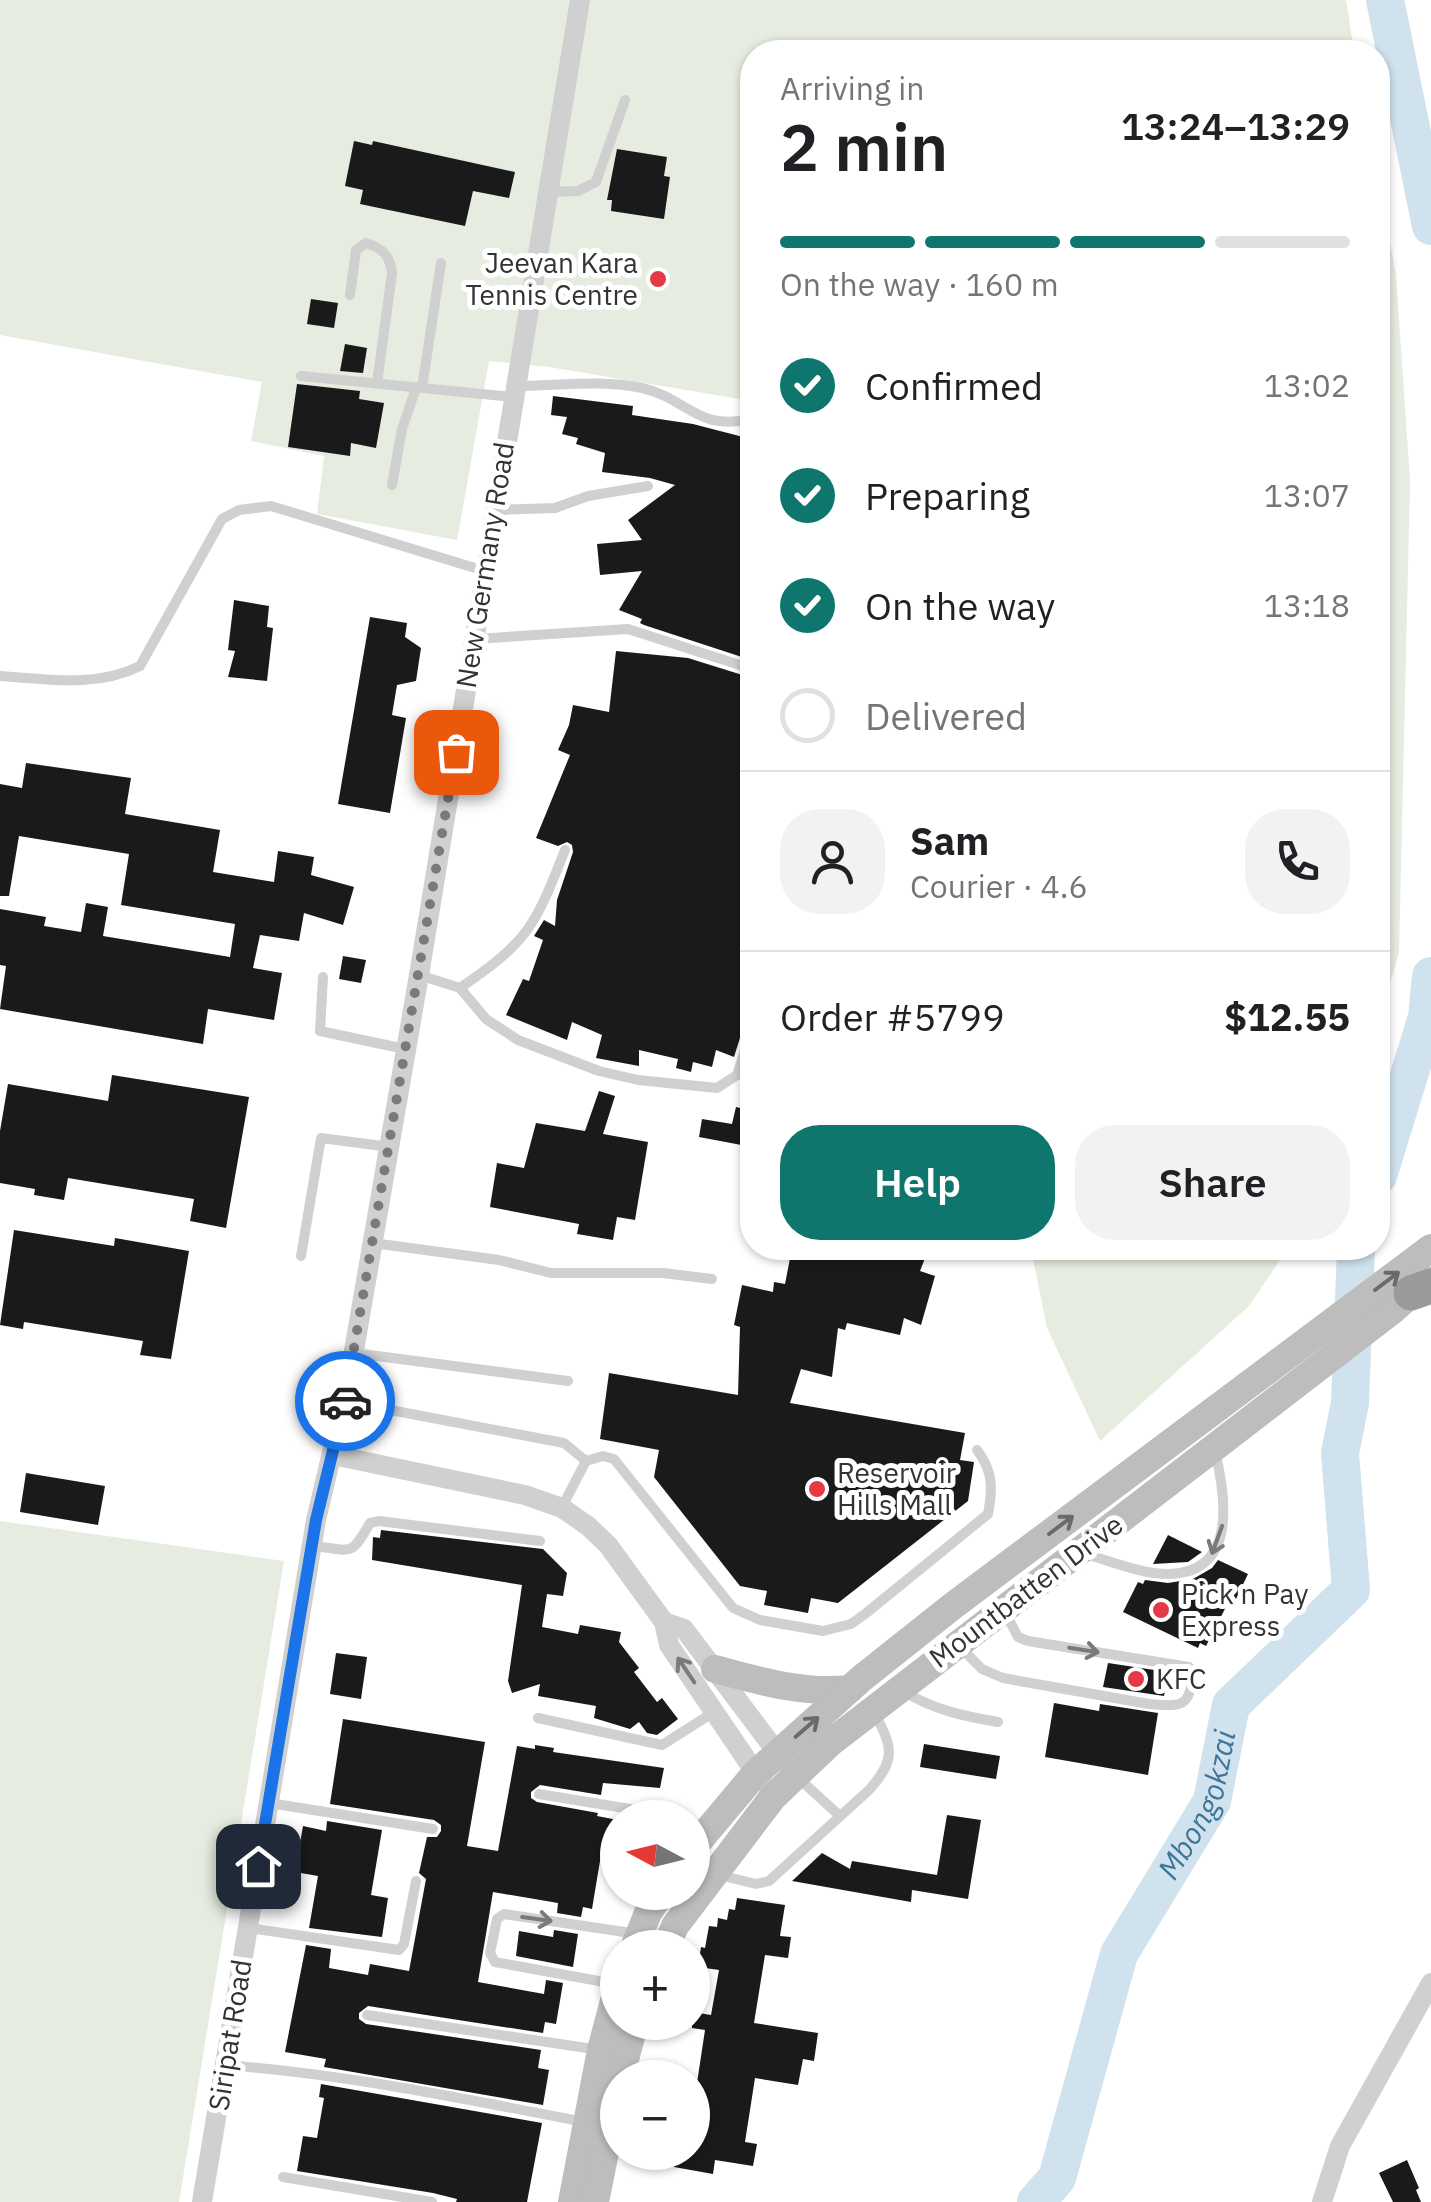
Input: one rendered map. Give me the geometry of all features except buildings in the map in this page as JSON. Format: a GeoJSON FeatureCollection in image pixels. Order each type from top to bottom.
{"type":"FeatureCollection","features":[{"type":"Feature","properties":{"kind":"main road","name":"Mountbatten Drive"},"geometry":{"type":"LineString","coordinates":[[673,1930],[774,1797],[786,1764],[850,1689],[954,1605],[1349,1310],[1420,1278]]}},
{"type":"Feature","properties":{"kind":"main road","name":"Mountbatten Drive"},"geometry":{"type":"LineString","coordinates":[[710,1827],[754,1774],[786,1764],[872,1709],[1004,1611],[1322,1364],[1420,1278]]}},
{"type":"Feature","properties":{"kind":"main road"},"geometry":{"type":"LineString","coordinates":[[715,1669],[797,1689],[850,1689]]}},
{"type":"Feature","properties":{"kind":"main road"},"geometry":{"type":"LineString","coordinates":[[572,2202],[600,2117]]}},
{"type":"Feature","properties":{"kind":"main road"},"geometry":{"type":"LineString","coordinates":[[595,2202],[600,2120]]}},
{"type":"Feature","properties":{"kind":"street","name":"New Germany Road"},"geometry":{"type":"LineString","coordinates":[[333,1455],[390,1147],[580,0]]}},
{"type":"Feature","properties":{"kind":"street"},"geometry":{"type":"LineString","coordinates":[[333,1455],[524,1495],[562,1508],[588,1526],[608,1546],[664,1622],[669,1645],[754,1774],[774,1797]]}},
{"type":"Feature","properties":{"kind":"street","name":"Siripat Road"},"geometry":{"type":"LineString","coordinates":[[202,2202],[312,1546],[333,1455]]}},
{"type":"Feature","properties":{"kind":"street"},"geometry":{"type":"LineString","coordinates":[[664,1622],[684,1629],[786,1764]]}},
{"type":"Feature","properties":{"kind":"street"},"geometry":{"type":"LineString","coordinates":[[1322,2202],[1340,2146],[1431,1983]]}},
{"type":"Feature","properties":{"kind":"lane"},"geometry":{"type":"LineString","coordinates":[[547,192],[578,191],[596,182],[625,100]]}},
{"type":"Feature","properties":{"kind":"lane"},"geometry":{"type":"LineString","coordinates":[[350,295],[356,250],[366,242],[376,246],[388,258],[392,273],[376,383]]}},
{"type":"Feature","properties":{"kind":"lane"},"geometry":{"type":"LineString","coordinates":[[392,486],[402,429],[419,388],[441,263]]}},
{"type":"Feature","properties":{"kind":"lane"},"geometry":{"type":"LineString","coordinates":[[301,376],[419,388],[513,392],[642,388],[704,419],[740,422]]}},
{"type":"Feature","properties":{"kind":"lane"},"geometry":{"type":"LineString","coordinates":[[494,510],[555,508],[588,496],[648,486]]}},
{"type":"Feature","properties":{"kind":"lane"},"geometry":{"type":"LineString","coordinates":[[0,676],[90,681],[124,674],[140,666],[222,520],[255,506],[271,506],[486,571]]}},
{"type":"Feature","properties":{"kind":"lane"},"geometry":{"type":"LineString","coordinates":[[474,640],[628,629],[740,664]]}},
{"type":"Feature","properties":{"kind":"lane"},"geometry":{"type":"LineString","coordinates":[[460,988],[501,960],[523,939],[540,915],[565,850]]}},
{"type":"Feature","properties":{"kind":"lane"},"geometry":{"type":"LineString","coordinates":[[419,975],[460,988],[486,1019],[518,1040],[599,1071],[638,1080],[717,1088],[737,1075],[740,1066]]}},
{"type":"Feature","properties":{"kind":"lane"},"geometry":{"type":"LineString","coordinates":[[324,977],[320,1031],[406,1049]]}},
{"type":"Feature","properties":{"kind":"lane"},"geometry":{"type":"LineString","coordinates":[[301,1256],[321,1138],[390,1147]]}},
{"type":"Feature","properties":{"kind":"lane"},"geometry":{"type":"LineString","coordinates":[[373,1243],[499,1260],[552,1274],[712,1278]]}},
{"type":"Feature","properties":{"kind":"lane"},"geometry":{"type":"LineString","coordinates":[[354,1353],[568,1381]]}},
{"type":"Feature","properties":{"kind":"lane"},"geometry":{"type":"LineString","coordinates":[[385,1409],[564,1443],[586,1460]]}},
{"type":"Feature","properties":{"kind":"lane"},"geometry":{"type":"LineString","coordinates":[[1079,1552],[1167,1574],[1188,1572],[1209,1559],[1219,1542],[1224,1518],[1224,1487],[1214,1445]]}},
{"type":"Feature","properties":{"kind":"lane"},"geometry":{"type":"LineString","coordinates":[[586,1460],[603,1456],[620,1464],[734,1608],[760,1620],[824,1631],[850,1624],[865,1614],[988,1514],[992,1491],[990,1466],[977,1450]]}},
{"type":"Feature","properties":{"kind":"lane"},"geometry":{"type":"LineString","coordinates":[[562,1508],[586,1460]]}},
{"type":"Feature","properties":{"kind":"lane"},"geometry":{"type":"LineString","coordinates":[[312,1546],[348,1550],[359,1545],[370,1523],[379,1521],[540,1541]]}},
{"type":"Feature","properties":{"kind":"lane"},"geometry":{"type":"LineString","coordinates":[[956,1644],[982,1669],[1003,1678],[1149,1704],[1174,1706],[1190,1698],[1194,1674],[1189,1666],[1028,1641],[1018,1637],[1004,1611]]}},
{"type":"Feature","properties":{"kind":"lane"},"geometry":{"type":"LineString","coordinates":[[898,1688],[926,1706],[998,1722]]}},
{"type":"Feature","properties":{"kind":"lane"},"geometry":{"type":"LineString","coordinates":[[712,1874],[764,1884],[876,1782],[888,1764],[889,1741],[872,1709]]}},
{"type":"Feature","properties":{"kind":"lane"},"geometry":{"type":"LineString","coordinates":[[538,1718],[662,1745],[714,1712]]}},
{"type":"Feature","properties":{"kind":"lane"},"geometry":{"type":"LineString","coordinates":[[786,1764],[840,1816]]}},
{"type":"Feature","properties":{"kind":"lane"},"geometry":{"type":"LineString","coordinates":[[539,1794],[600,1803]]}},
{"type":"Feature","properties":{"kind":"lane"},"geometry":{"type":"LineString","coordinates":[[268,1803],[432,1829]]}},
{"type":"Feature","properties":{"kind":"lane"},"geometry":{"type":"LineString","coordinates":[[248,1928],[399,1950],[404,1944],[416,1881]]}},
{"type":"Feature","properties":{"kind":"lane"},"geometry":{"type":"LineString","coordinates":[[600,1934],[504,1914],[497,1918],[491,1960],[600,1982]]}},
{"type":"Feature","properties":{"kind":"lane"},"geometry":{"type":"LineString","coordinates":[[367,2015],[610,2060]]}},
{"type":"Feature","properties":{"kind":"lane"},"geometry":{"type":"LineString","coordinates":[[225,2065],[292,2071],[452,2096],[598,2124]]}},
{"type":"Feature","properties":{"kind":"lane"},"geometry":{"type":"LineString","coordinates":[[284,2177],[432,2202]]}},
{"type":"Feature","properties":{"kind":"shaded area"},"geometry":{"type":"Polygon","coordinates":[[[0,0],[1346,0],[1352,40],[740,40],[740,399],[549,367],[489,361],[457,540],[317,514],[324,456],[251,441],[262,382],[0,335],[0,0]]]}},
{"type":"Feature","properties":{"kind":"shaded area"},"geometry":{"type":"Polygon","coordinates":[[[1390,242],[1396,275],[1410,481],[1399,953],[1390,983],[1390,242]]]}},
{"type":"Feature","properties":{"kind":"shaded area"},"geometry":{"type":"Polygon","coordinates":[[[1033,1260],[1280,1260],[1249,1306],[1100,1441],[1047,1328],[1033,1260]]]}},
{"type":"Feature","properties":{"kind":"shaded area"},"geometry":{"type":"Polygon","coordinates":[[[0,1521],[284,1561],[179,2202],[0,2202],[0,1521]]]}},
{"type":"Feature","properties":{"kind":"waterway","name":"Mbongokzai"},"geometry":{"type":"LineString","coordinates":[[1385,0],[1431,226]]}},
{"type":"Feature","properties":{"kind":"waterway","name":"Mbongokzai"},"geometry":{"type":"LineString","coordinates":[[1390,1137],[1427,1017],[1431,976]]}},
{"type":"Feature","properties":{"kind":"waterway","name":"Mbongokzai"},"geometry":{"type":"LineString","coordinates":[[1036,2202],[1057,2178],[1119,1954],[1212,1801],[1231,1705],[1351,1590],[1340,1453],[1350,1403],[1356,1260]]}},
{"type":"Feature","properties":{"kind":"way so far"},"geometry":{"type":"LineString","coordinates":[[345,1401],[456,752]]}},
{"type":"Feature","properties":{"kind":"place","name":"Jeevan Kara Tennis Centre"},"geometry":{"type":"Point","coordinates":[658,279]}},
{"type":"Feature","properties":{"kind":"place","name":"Reservoir Hills Mall"},"geometry":{"type":"Point","coordinates":[817,1489]}},
{"type":"Feature","properties":{"kind":"place","name":"Pick n Pay Express"},"geometry":{"type":"Point","coordinates":[1161,1610]}},
{"type":"Feature","properties":{"kind":"place","name":"KFC"},"geometry":{"type":"Point","coordinates":[1136,1679]}},
{"type":"Feature","properties":{"kind":"route"},"geometry":{"type":"LineString","coordinates":[[258,1866],[316,1520],[345,1401]]}}]}
